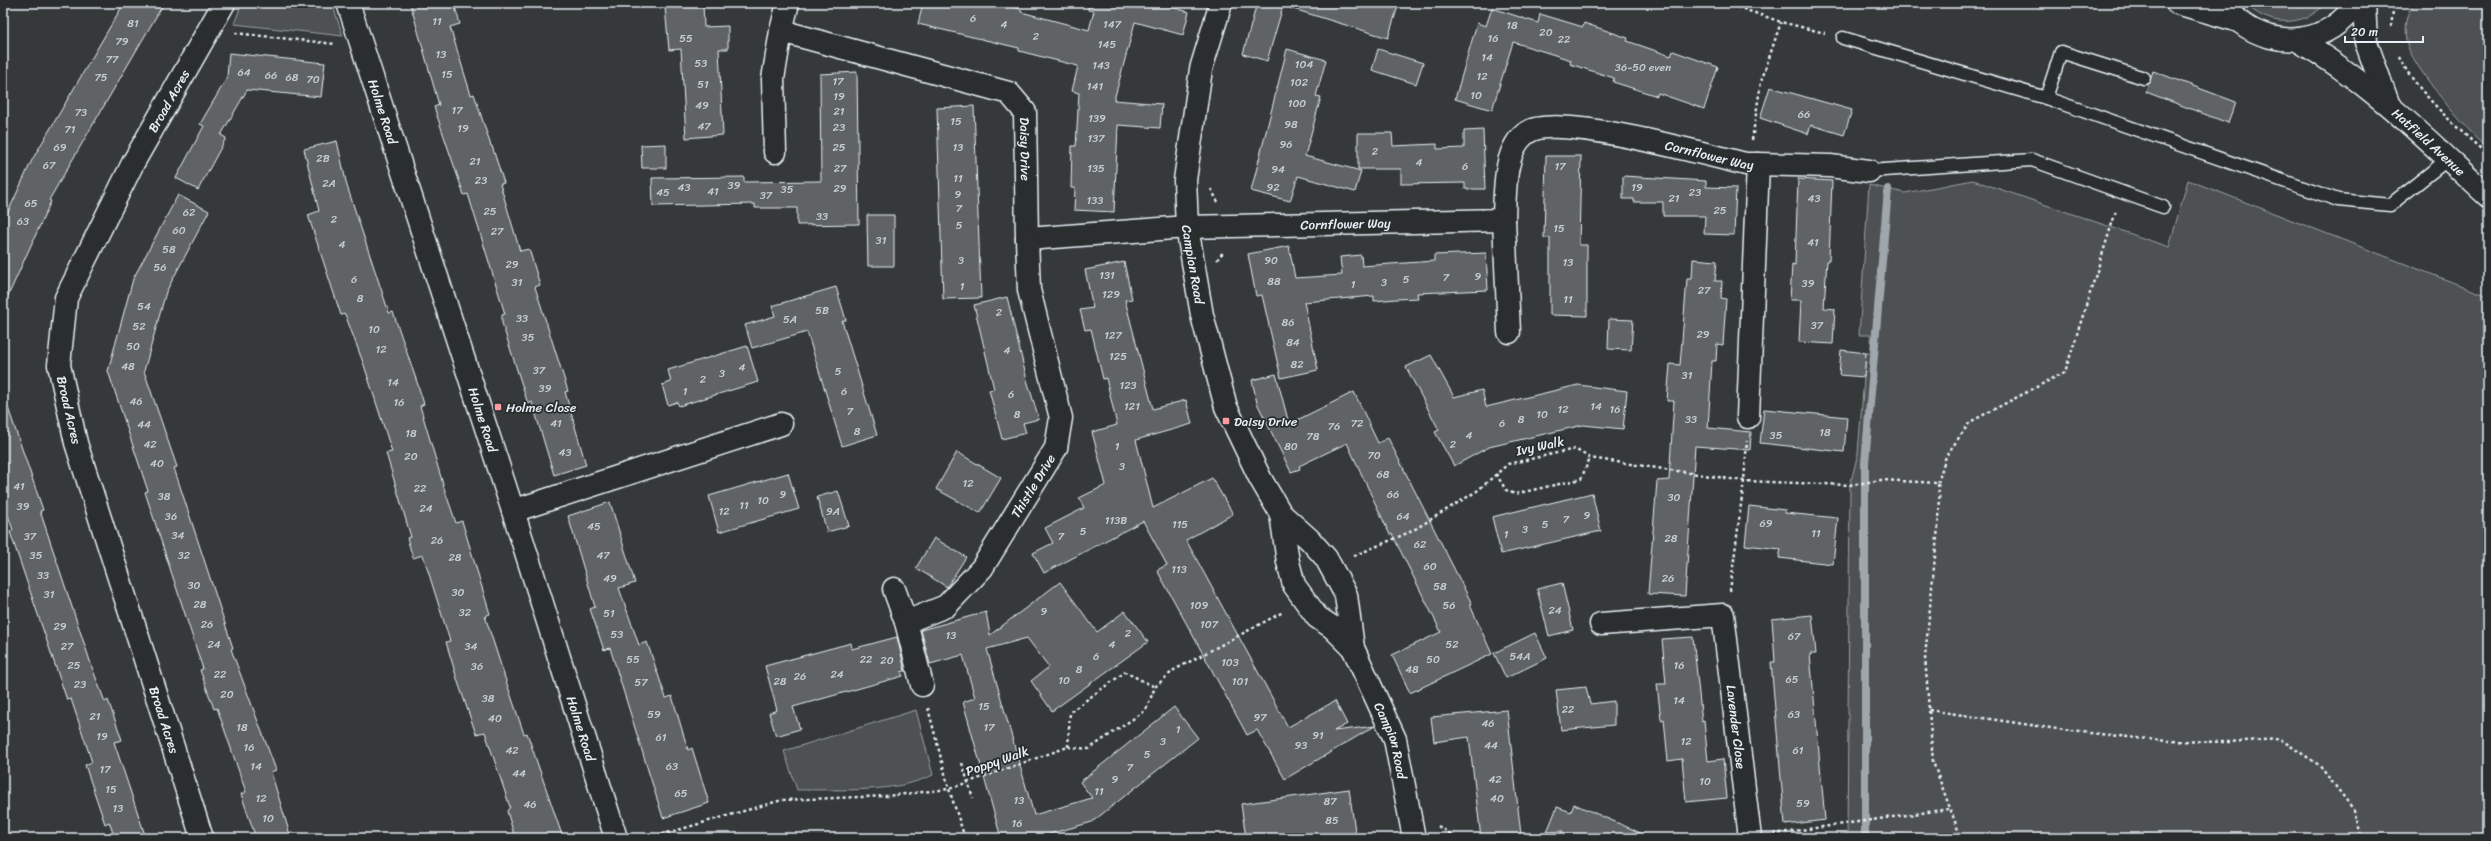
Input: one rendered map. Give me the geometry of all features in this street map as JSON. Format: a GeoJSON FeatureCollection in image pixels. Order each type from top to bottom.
{"type":"FeatureCollection","features":[{"type":"Feature","properties":{"kind":"street","name":"Broad Acres"},"geometry":{"type":"LineString","coordinates":[[202,838],[76,443],[59,366],[66,298],[132,164],[224,3]]}},
{"type":"Feature","properties":{"kind":"street","name":"Holme Road"},"geometry":{"type":"LineString","coordinates":[[348,3],[616,838]]}},
{"type":"Feature","properties":{"kind":"street"},"geometry":{"type":"LineString","coordinates":[[775,152],[773,79],[781,31],[788,3]]}},
{"type":"Feature","properties":{"kind":"street","name":"Campion Road"},"geometry":{"type":"LineString","coordinates":[[1221,3],[1201,69],[1185,180],[1187,227],[1202,315],[1226,407],[1260,478],[1280,514],[1294,585],[1317,617],[1332,627],[1353,648]]}},
{"type":"Feature","properties":{"kind":"street"},"geometry":{"type":"LineString","coordinates":[[2177,3],[2239,21]]}},
{"type":"Feature","properties":{"kind":"street"},"geometry":{"type":"LineString","coordinates":[[2225,3],[2239,21],[2255,32],[2271,38],[2296,40],[2310,38],[2334,27],[2349,14],[2356,3]]}},
{"type":"Feature","properties":{"kind":"street","name":"Hatfield Avenue"},"geometry":{"type":"LineString","coordinates":[[2364,3],[2366,42],[2388,103]]}},
{"type":"Feature","properties":{"kind":"street","name":"Daisy Drive"},"geometry":{"type":"LineString","coordinates":[[781,31],[1009,93],[1025,112],[1027,239]]}},
{"type":"Feature","properties":{"kind":"street","name":"Hatfield Avenue"},"geometry":{"type":"LineString","coordinates":[[2296,40],[2327,57],[2388,103],[2488,196]]}},
{"type":"Feature","properties":{"kind":"street","name":"Cornflower Way"},"geometry":{"type":"LineString","coordinates":[[1509,332],[1504,220],[1505,183],[1512,151],[1528,132],[1553,126],[1621,135],[1752,164],[1748,417]]}},
{"type":"Feature","properties":{"kind":"street"},"geometry":{"type":"LineString","coordinates":[[1752,164],[1830,166],[1869,171]]}},
{"type":"Feature","properties":{"kind":"street","name":"Cornflower Way"},"geometry":{"type":"LineString","coordinates":[[1187,227],[1504,220]]}},
{"type":"Feature","properties":{"kind":"street"},"geometry":{"type":"LineString","coordinates":[[1027,239],[1187,227]]}},
{"type":"Feature","properties":{"kind":"street","name":"Thistle Drive"},"geometry":{"type":"LineString","coordinates":[[906,622],[946,606],[982,568],[1056,448],[1061,418],[1029,290],[1027,239]]}},
{"type":"Feature","properties":{"kind":"street"},"geometry":{"type":"LineString","coordinates":[[512,511],[781,424]]}},
{"type":"Feature","properties":{"kind":"street","name":"Campion Road"},"geometry":{"type":"LineString","coordinates":[[1280,514],[1309,539],[1333,569],[1346,595],[1353,648],[1395,739],[1414,838]]}},
{"type":"Feature","properties":{"kind":"street"},"geometry":{"type":"LineString","coordinates":[[894,590],[906,622],[922,685]]}},
{"type":"Feature","properties":{"kind":"street"},"geometry":{"type":"LineString","coordinates":[[1601,624],[1723,615]]}},
{"type":"Feature","properties":{"kind":"street","name":"Lavender Close"},"geometry":{"type":"LineString","coordinates":[[1723,615],[1750,837]]}},
{"type":"Feature","properties":{"kind":"lane"},"geometry":{"type":"LineString","coordinates":[[1843,38],[2046,98],[2338,200],[2390,205],[2448,159]]}},
{"type":"Feature","properties":{"kind":"lane"},"geometry":{"type":"LineString","coordinates":[[2046,98],[2061,52],[2144,78]]}},
{"type":"Feature","properties":{"kind":"lane"},"geometry":{"type":"LineString","coordinates":[[1869,171],[2032,160],[2163,207]]}},
{"type":"Feature","properties":{"kind":"path"},"geometry":{"type":"LineString","coordinates":[[1726,3],[1781,22],[1843,38]]}},
{"type":"Feature","properties":{"kind":"path"},"geometry":{"type":"LineString","coordinates":[[2391,35],[2394,3]]}},
{"type":"Feature","properties":{"kind":"path"},"geometry":{"type":"LineString","coordinates":[[1752,164],[1761,82],[1781,22]]}},
{"type":"Feature","properties":{"kind":"path"},"geometry":{"type":"LineString","coordinates":[[208,30],[363,47]]}},
{"type":"Feature","properties":{"kind":"path"},"geometry":{"type":"LineString","coordinates":[[2398,52],[2414,82],[2469,138],[2488,155]]}},
{"type":"Feature","properties":{"kind":"path"},"geometry":{"type":"LineString","coordinates":[[1211,185],[1218,203],[1233,209],[1237,244],[1224,252],[1216,260],[1217,267]]}},
{"type":"Feature","properties":{"kind":"path"},"geometry":{"type":"LineString","coordinates":[[1961,838],[1949,809],[1933,762],[1925,656],[1940,507],[1938,483],[1946,456],[1970,422],[2065,372],[2123,192]]}},
{"type":"Feature","properties":{"kind":"path"},"geometry":{"type":"LineString","coordinates":[[1723,615],[1729,601],[1744,481],[1748,417]]}},
{"type":"Feature","properties":{"kind":"path","name":"Ivy Walk"},"geometry":{"type":"LineString","coordinates":[[1333,569],[1350,558],[1412,532],[1477,491],[1508,464],[1575,449],[1590,458],[1744,481],[1850,485],[1881,480],[1938,483]]}},
{"type":"Feature","properties":{"kind":"path"},"geometry":{"type":"LineString","coordinates":[[1496,474],[1506,490],[1515,494],[1581,479],[1590,458]]}},
{"type":"Feature","properties":{"kind":"path","name":"Poppy Walk"},"geometry":{"type":"LineString","coordinates":[[650,838],[782,800],[887,796],[949,789],[1068,747],[1089,749],[1146,710],[1155,687],[1174,670],[1304,600]]}},
{"type":"Feature","properties":{"kind":"path"},"geometry":{"type":"LineString","coordinates":[[1068,747],[1070,712],[1126,672],[1155,687]]}},
{"type":"Feature","properties":{"kind":"path"},"geometry":{"type":"LineString","coordinates":[[922,685],[949,789],[965,838]]}},
{"type":"Feature","properties":{"kind":"path"},"geometry":{"type":"LineString","coordinates":[[1929,710],[2071,731],[2167,741],[2228,742],[2280,739],[2319,765],[2354,810],[2362,838]]}},
{"type":"Feature","properties":{"kind":"path"},"geometry":{"type":"LineString","coordinates":[[962,763],[973,798]]}},
{"type":"Feature","properties":{"kind":"path"},"geometry":{"type":"LineString","coordinates":[[1750,837],[1846,826],[1949,809]]}},
{"type":"Feature","properties":{"kind":"path"},"geometry":{"type":"LineString","coordinates":[[1436,820],[1438,827],[1457,838]]}},
{"type":"Feature","properties":{"kind":"shaded area"},"geometry":{"type":"Polygon","coordinates":[[[242,3],[332,3],[343,36],[234,24],[242,3]]]}},
{"type":"Feature","properties":{"kind":"shaded area"},"geometry":{"type":"Polygon","coordinates":[[[2245,3],[2326,3],[2307,17],[2286,21],[2264,17],[2245,3]]]}},
{"type":"Feature","properties":{"kind":"shaded area"},"geometry":{"type":"Polygon","coordinates":[[[2414,3],[2488,3],[2488,148],[2467,128],[2441,98],[2428,81],[2410,52],[2406,41],[2405,25],[2409,12],[2414,3]]]}},
{"type":"Feature","properties":{"kind":"shaded area"},"geometry":{"type":"Polygon","coordinates":[[[1973,180],[2169,247],[2188,180],[2488,296],[2488,818],[2481,838],[1847,838],[1850,485],[1858,453],[1866,353],[1871,353],[1871,335],[1859,335],[1869,185],[1905,193],[1973,180]]]}},
{"type":"Feature","properties":{"kind":"shaded area"},"geometry":{"type":"Polygon","coordinates":[[[916,710],[933,775],[917,781],[884,788],[797,790],[784,751],[916,710]]]}},
{"type":"Feature","properties":{"kind":"building"},"geometry":{"type":"Polygon","coordinates":[[[124,3],[164,3],[49,200],[51,201],[3,307],[3,223],[32,160],[124,3]]]}},
{"type":"Feature","properties":{"kind":"building"},"geometry":{"type":"Polygon","coordinates":[[[410,3],[454,3],[460,24],[450,27],[471,95],[474,94],[504,183],[500,184],[520,251],[529,249],[540,285],[535,287],[568,391],[565,392],[586,465],[554,475],[532,402],[528,404],[502,323],[502,315],[505,314],[468,194],[464,195],[434,107],[439,105],[410,3]]]}},
{"type":"Feature","properties":{"kind":"building"},"geometry":{"type":"Polygon","coordinates":[[[923,3],[998,3],[1021,9],[1021,12],[1089,30],[1094,11],[1088,10],[1089,3],[1158,3],[1189,12],[1183,35],[1135,22],[1114,100],[1162,104],[1160,128],[1118,125],[1114,212],[1074,210],[1075,188],[1071,188],[1072,146],[1076,146],[1079,93],[1072,91],[1078,66],[1019,51],[1019,48],[918,24],[923,3]]]}},
{"type":"Feature","properties":{"kind":"building"},"geometry":{"type":"Polygon","coordinates":[[[1257,3],[1284,3],[1267,61],[1243,54],[1257,3]]]}},
{"type":"Feature","properties":{"kind":"building"},"geometry":{"type":"Polygon","coordinates":[[[1291,3],[1399,3],[1388,38],[1290,8],[1291,3]]]}},
{"type":"Feature","properties":{"kind":"building"},"geometry":{"type":"Polygon","coordinates":[[[703,4],[704,27],[728,26],[728,49],[719,49],[723,135],[686,138],[681,49],[669,50],[665,7],[703,4]]]}},
{"type":"Feature","properties":{"kind":"building"},"geometry":{"type":"Polygon","coordinates":[[[1492,8],[1538,23],[1540,14],[1583,27],[1584,23],[1628,38],[1627,41],[1671,56],[1673,51],[1718,67],[1704,109],[1658,93],[1657,96],[1613,82],[1614,78],[1570,64],[1571,60],[1513,42],[1492,110],[1455,99],[1477,23],[1486,26],[1492,8]]]}},
{"type":"Feature","properties":{"kind":"building"},"geometry":{"type":"Polygon","coordinates":[[[1287,49],[1326,60],[1316,96],[1321,97],[1305,156],[1361,171],[1355,192],[1298,176],[1290,201],[1251,191],[1287,49]]]}},
{"type":"Feature","properties":{"kind":"building"},"geometry":{"type":"Polygon","coordinates":[[[1378,49],[1423,63],[1416,84],[1372,70],[1378,49]]]}},
{"type":"Feature","properties":{"kind":"building"},"geometry":{"type":"Polygon","coordinates":[[[229,53],[325,63],[321,97],[247,90],[221,135],[226,138],[198,190],[176,178],[204,126],[200,124],[227,78],[229,53]]]}},
{"type":"Feature","properties":{"kind":"building"},"geometry":{"type":"Polygon","coordinates":[[[2153,71],[2236,102],[2228,123],[2146,92],[2153,71]]]}},
{"type":"Feature","properties":{"kind":"building"},"geometry":{"type":"Polygon","coordinates":[[[857,72],[859,224],[797,225],[797,208],[755,208],[755,204],[653,206],[652,178],[744,177],[744,182],[821,181],[820,74],[857,72]]]}},
{"type":"Feature","properties":{"kind":"building"},"geometry":{"type":"Polygon","coordinates":[[[1770,87],[1852,110],[1844,135],[1811,125],[1808,134],[1760,118],[1770,87]]]}},
{"type":"Feature","properties":{"kind":"building"},"geometry":{"type":"Polygon","coordinates":[[[974,106],[981,298],[943,299],[937,108],[974,106]]]}},
{"type":"Feature","properties":{"kind":"building"},"geometry":{"type":"Polygon","coordinates":[[[1483,130],[1485,189],[1465,189],[1465,183],[1401,184],[1401,169],[1358,169],[1358,133],[1392,133],[1393,146],[1437,144],[1437,149],[1464,148],[1464,131],[1483,130]]]}},
{"type":"Feature","properties":{"kind":"building"},"geometry":{"type":"Polygon","coordinates":[[[337,141],[347,186],[389,313],[393,312],[424,404],[420,406],[445,491],[456,523],[462,521],[490,614],[485,616],[506,681],[524,734],[527,733],[563,838],[515,838],[507,811],[510,807],[485,732],[476,734],[458,682],[446,642],[450,641],[423,555],[413,558],[407,538],[411,537],[386,453],[392,452],[364,365],[345,314],[341,315],[308,215],[319,211],[304,149],[337,141]]]}},
{"type":"Feature","properties":{"kind":"building"},"geometry":{"type":"Polygon","coordinates":[[[666,144],[666,168],[642,168],[641,145],[666,144]]]}},
{"type":"Feature","properties":{"kind":"building"},"geometry":{"type":"Polygon","coordinates":[[[1546,156],[1581,156],[1579,245],[1587,245],[1587,316],[1550,315],[1550,238],[1544,238],[1546,156]]]}},
{"type":"Feature","properties":{"kind":"building"},"geometry":{"type":"Polygon","coordinates":[[[1623,176],[1706,181],[1706,187],[1736,188],[1734,235],[1704,234],[1705,216],[1663,216],[1663,202],[1634,202],[1634,199],[1623,199],[1623,176]]]}},
{"type":"Feature","properties":{"kind":"building"},"geometry":{"type":"Polygon","coordinates":[[[1798,179],[1832,181],[1829,260],[1827,260],[1824,308],[1835,309],[1833,344],[1799,342],[1801,300],[1790,300],[1792,264],[1795,265],[1798,179]]]}},
{"type":"Feature","properties":{"kind":"building"},"geometry":{"type":"Polygon","coordinates":[[[178,195],[209,211],[166,292],[144,371],[177,467],[174,468],[233,648],[231,649],[276,770],[271,772],[291,838],[256,838],[241,794],[246,792],[217,708],[214,709],[200,670],[203,669],[145,492],[148,491],[108,371],[133,279],[178,195]]]}},
{"type":"Feature","properties":{"kind":"building"},"geometry":{"type":"Polygon","coordinates":[[[867,215],[894,215],[894,266],[868,266],[867,215]]]}},
{"type":"Feature","properties":{"kind":"building"},"geometry":{"type":"Polygon","coordinates":[[[1289,246],[1295,278],[1342,275],[1340,257],[1361,255],[1362,266],[1434,261],[1434,255],[1486,253],[1488,290],[1417,293],[1418,298],[1374,301],[1374,296],[1304,302],[1318,370],[1281,378],[1262,295],[1256,296],[1248,254],[1289,246]]]}},
{"type":"Feature","properties":{"kind":"building"},"geometry":{"type":"Polygon","coordinates":[[[1693,259],[1717,261],[1715,281],[1722,281],[1721,298],[1726,299],[1723,345],[1717,344],[1716,361],[1712,361],[1708,428],[1751,432],[1750,450],[1695,446],[1685,596],[1648,594],[1657,481],[1669,480],[1674,401],[1667,401],[1670,364],[1680,365],[1687,279],[1692,279],[1693,259]]]}},
{"type":"Feature","properties":{"kind":"building"},"geometry":{"type":"Polygon","coordinates":[[[1124,262],[1132,299],[1125,300],[1153,409],[1186,400],[1192,424],[1136,440],[1153,508],[1212,478],[1233,514],[1186,540],[1288,727],[1335,701],[1347,724],[1334,731],[1375,726],[1285,779],[1257,730],[1247,735],[1157,570],[1167,565],[1143,521],[1044,573],[1033,553],[1053,543],[1045,528],[1084,508],[1079,498],[1106,485],[1092,432],[1117,425],[1106,378],[1103,379],[1091,329],[1085,330],[1080,310],[1093,308],[1085,270],[1124,262]]]}},
{"type":"Feature","properties":{"kind":"building"},"geometry":{"type":"Polygon","coordinates":[[[836,287],[846,320],[842,321],[877,435],[842,446],[807,332],[752,348],[745,325],[775,316],[772,306],[836,287]]]}},
{"type":"Feature","properties":{"kind":"building"},"geometry":{"type":"Polygon","coordinates":[[[1007,297],[1027,380],[1039,419],[1023,423],[1026,433],[1002,439],[989,390],[994,389],[974,305],[1007,297]]]}},
{"type":"Feature","properties":{"kind":"building"},"geometry":{"type":"Polygon","coordinates":[[[1609,319],[1633,320],[1631,350],[1608,349],[1609,319]]]}},
{"type":"Feature","properties":{"kind":"building"},"geometry":{"type":"Polygon","coordinates":[[[747,346],[758,382],[679,406],[677,402],[668,405],[662,385],[671,382],[668,370],[747,346]]]}},
{"type":"Feature","properties":{"kind":"building"},"geometry":{"type":"Polygon","coordinates":[[[1841,350],[1866,353],[1864,377],[1839,375],[1841,350]]]}},
{"type":"Feature","properties":{"kind":"building"},"geometry":{"type":"Polygon","coordinates":[[[1431,355],[1454,397],[1482,390],[1486,407],[1578,385],[1627,391],[1623,429],[1583,425],[1489,447],[1454,466],[1435,432],[1439,430],[1406,367],[1431,355]]]}},
{"type":"Feature","properties":{"kind":"building"},"geometry":{"type":"Polygon","coordinates":[[[1276,374],[1289,424],[1354,392],[1378,443],[1388,438],[1472,604],[1470,605],[1492,654],[1410,693],[1392,655],[1441,632],[1392,534],[1390,535],[1347,443],[1299,466],[1300,469],[1291,472],[1257,403],[1252,380],[1276,374]]]}},
{"type":"Feature","properties":{"kind":"building"},"geometry":{"type":"Polygon","coordinates":[[[6,402],[43,510],[40,511],[93,670],[105,702],[108,700],[122,740],[114,742],[146,838],[115,838],[109,822],[105,824],[85,765],[92,762],[71,699],[67,700],[10,532],[13,530],[3,501],[3,403],[6,402]]]}},
{"type":"Feature","properties":{"kind":"building"},"geometry":{"type":"Polygon","coordinates":[[[1764,409],[1847,417],[1844,452],[1760,443],[1764,409]]]}},
{"type":"Feature","properties":{"kind":"building"},"geometry":{"type":"Polygon","coordinates":[[[957,452],[1001,478],[980,513],[936,489],[957,452]]]}},
{"type":"Feature","properties":{"kind":"building"},"geometry":{"type":"Polygon","coordinates":[[[788,473],[799,509],[719,532],[709,496],[788,473]]]}},
{"type":"Feature","properties":{"kind":"building"},"geometry":{"type":"Polygon","coordinates":[[[838,491],[849,526],[827,532],[817,497],[838,491]]]}},
{"type":"Feature","properties":{"kind":"building"},"geometry":{"type":"Polygon","coordinates":[[[1592,493],[1601,531],[1501,554],[1492,517],[1592,493]]]}},
{"type":"Feature","properties":{"kind":"building"},"geometry":{"type":"Polygon","coordinates":[[[610,502],[635,583],[619,588],[639,645],[647,642],[666,698],[672,696],[688,750],[692,748],[709,803],[663,818],[610,648],[604,650],[590,609],[595,607],[568,516],[610,502]]]}},
{"type":"Feature","properties":{"kind":"building"},"geometry":{"type":"Polygon","coordinates":[[[1749,506],[1785,510],[1785,513],[1838,518],[1833,564],[1779,558],[1781,549],[1745,545],[1749,506]]]}},
{"type":"Feature","properties":{"kind":"building"},"geometry":{"type":"Polygon","coordinates":[[[934,538],[966,557],[947,587],[916,568],[934,538]]]}},
{"type":"Feature","properties":{"kind":"building"},"geometry":{"type":"Polygon","coordinates":[[[1060,582],[1097,632],[1125,611],[1148,642],[1052,711],[1031,681],[1049,667],[1027,638],[987,649],[1034,815],[1092,798],[1080,782],[1174,707],[1198,738],[1092,822],[1035,838],[1001,838],[963,702],[975,698],[963,655],[930,664],[921,630],[986,612],[990,635],[1060,582]]]}},
{"type":"Feature","properties":{"kind":"building"},"geometry":{"type":"Polygon","coordinates":[[[1562,583],[1573,630],[1549,636],[1537,589],[1562,583]]]}},
{"type":"Feature","properties":{"kind":"building"},"geometry":{"type":"Polygon","coordinates":[[[1812,615],[1816,654],[1810,654],[1825,820],[1785,825],[1771,662],[1775,662],[1772,619],[1812,615]]]}},
{"type":"Feature","properties":{"kind":"building"},"geometry":{"type":"Polygon","coordinates":[[[1535,633],[1547,658],[1506,678],[1494,653],[1535,633]]]}},
{"type":"Feature","properties":{"kind":"building"},"geometry":{"type":"Polygon","coordinates":[[[897,637],[905,671],[901,672],[903,676],[793,707],[800,729],[776,736],[769,713],[777,710],[765,666],[851,643],[852,649],[897,637]]]}},
{"type":"Feature","properties":{"kind":"building"},"geometry":{"type":"Polygon","coordinates":[[[1693,637],[1702,722],[1704,721],[1708,761],[1723,759],[1727,798],[1686,802],[1682,759],[1668,761],[1664,719],[1661,720],[1657,684],[1666,684],[1662,639],[1693,637]]]}},
{"type":"Feature","properties":{"kind":"building"},"geometry":{"type":"Polygon","coordinates":[[[1586,687],[1590,704],[1614,701],[1614,725],[1561,730],[1556,690],[1586,687]]]}},
{"type":"Feature","properties":{"kind":"building"},"geometry":{"type":"Polygon","coordinates":[[[1507,710],[1521,835],[1481,838],[1469,737],[1434,742],[1431,717],[1507,710]]]}},
{"type":"Feature","properties":{"kind":"building"},"geometry":{"type":"Polygon","coordinates":[[[1349,789],[1356,838],[1246,838],[1241,804],[1349,789]]]}},
{"type":"Feature","properties":{"kind":"building"},"geometry":{"type":"Polygon","coordinates":[[[1574,804],[1652,838],[1559,838],[1563,831],[1547,832],[1557,807],[1571,812],[1574,804]]]}},
{"type":"Feature","properties":{"kind":"waterway"},"geometry":{"type":"LineString","coordinates":[[1865,838],[1865,463],[1888,189]]}},
{"type":"Feature","properties":{"kind":"place","name":"Holme Close"},"geometry":{"type":"Point","coordinates":[498,407]}},
{"type":"Feature","properties":{"kind":"place","name":"Daisy Drive"},"geometry":{"type":"Point","coordinates":[1226,421]}}]}
